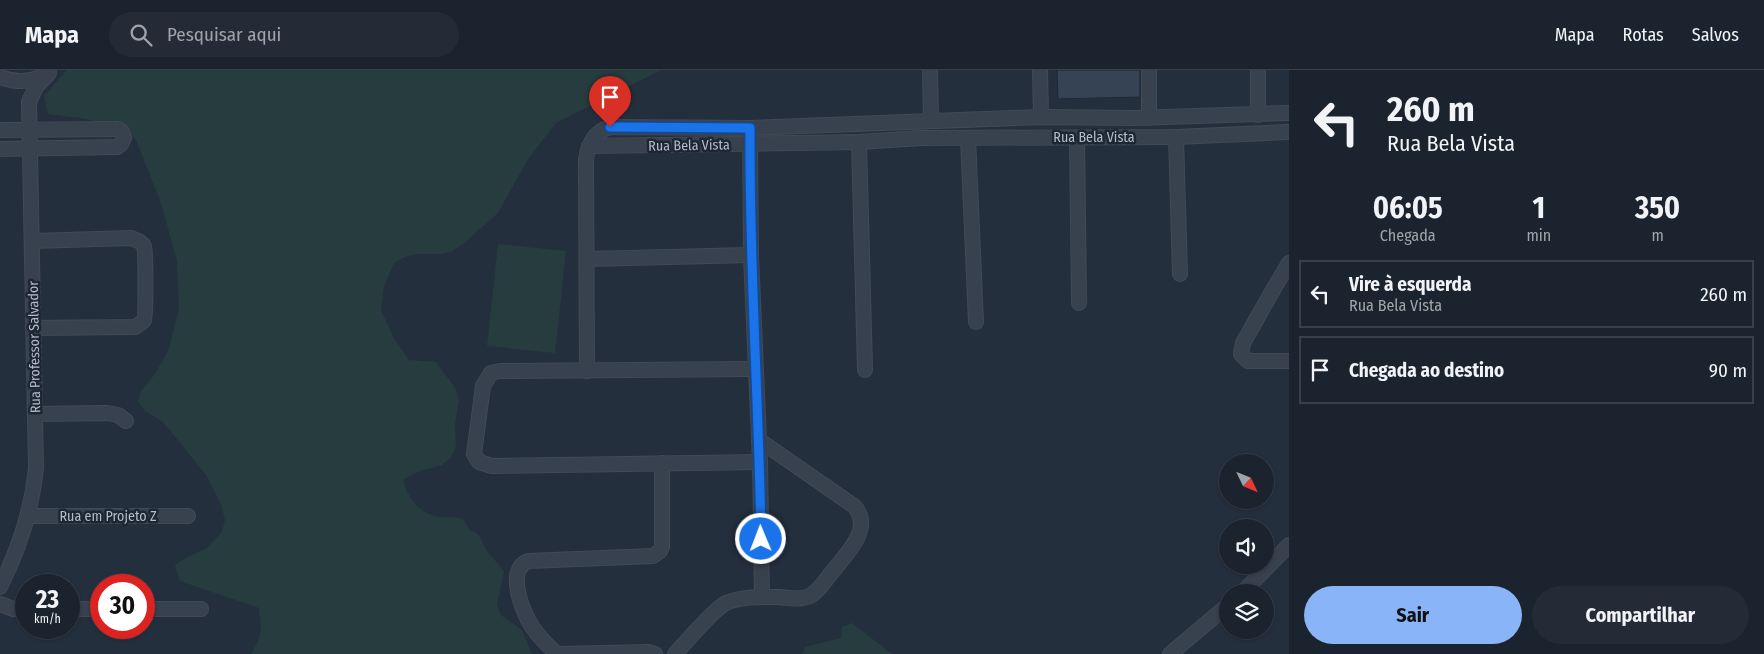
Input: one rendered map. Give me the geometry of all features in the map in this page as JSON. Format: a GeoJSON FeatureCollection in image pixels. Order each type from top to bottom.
{"type":"FeatureCollection","features":[{"type":"Feature","properties":{"kind":"street"},"geometry":{"type":"LineString","coordinates":[[921,138],[926,120],[930,70]]}},
{"type":"Feature","properties":{"kind":"street"},"geometry":{"type":"LineString","coordinates":[[1040,70],[1041,117]]}},
{"type":"Feature","properties":{"kind":"street"},"geometry":{"type":"LineString","coordinates":[[1149,70],[1150,118]]}},
{"type":"Feature","properties":{"kind":"street"},"geometry":{"type":"LineString","coordinates":[[1258,70],[1258,115]]}},
{"type":"Feature","properties":{"kind":"street"},"geometry":{"type":"LineString","coordinates":[[5,79],[27,81],[51,72]]}},
{"type":"Feature","properties":{"kind":"street"},"geometry":{"type":"LineString","coordinates":[[5,79],[19,88],[29,102],[36,87],[51,72]]}},
{"type":"Feature","properties":{"kind":"street","name":"Rua Professor Salvador"},"geometry":{"type":"LineString","coordinates":[[0,586],[16,552],[28,516],[34,491],[36,468],[29,102]]}},
{"type":"Feature","properties":{"kind":"street","name":"Rua Bela Vista"},"geometry":{"type":"LineString","coordinates":[[589,146],[596,134],[610,127],[750,128],[926,120],[1041,117],[1150,118],[1289,113]]}},
{"type":"Feature","properties":{"kind":"street"},"geometry":{"type":"LineString","coordinates":[[1135,118],[1135,137]]}},
{"type":"Feature","properties":{"kind":"street"},"geometry":{"type":"LineString","coordinates":[[750,128],[751,255],[760,462],[762,597]]}},
{"type":"Feature","properties":{"kind":"street"},"geometry":{"type":"LineString","coordinates":[[0,130],[118,130],[122,132],[124,138],[117,147],[0,149]]}},
{"type":"Feature","properties":{"kind":"street","name":"Rua Bela Vista"},"geometry":{"type":"LineString","coordinates":[[589,146],[859,142],[921,138],[1176,137],[1289,132]]}},
{"type":"Feature","properties":{"kind":"street"},"geometry":{"type":"LineString","coordinates":[[1176,137],[1180,274]]}},
{"type":"Feature","properties":{"kind":"street"},"geometry":{"type":"LineString","coordinates":[[968,138],[976,322]]}},
{"type":"Feature","properties":{"kind":"street"},"geometry":{"type":"LineString","coordinates":[[1078,138],[1079,303]]}},
{"type":"Feature","properties":{"kind":"street"},"geometry":{"type":"LineString","coordinates":[[859,142],[865,370]]}},
{"type":"Feature","properties":{"kind":"street"},"geometry":{"type":"LineString","coordinates":[[587,371],[586,160],[589,146]]}},
{"type":"Feature","properties":{"kind":"street"},"geometry":{"type":"LineString","coordinates":[[32,241],[131,238],[139,241],[144,246],[145,253],[146,312],[144,319],[135,327],[33,328]]}},
{"type":"Feature","properties":{"kind":"street"},"geometry":{"type":"LineString","coordinates":[[587,259],[751,255]]}},
{"type":"Feature","properties":{"kind":"street"},"geometry":{"type":"LineString","coordinates":[[1289,263],[1242,348],[1241,354],[1248,361],[1289,361]]}},
{"type":"Feature","properties":{"kind":"street"},"geometry":{"type":"LineString","coordinates":[[1273,290],[1287,292]]}},
{"type":"Feature","properties":{"kind":"street"},"geometry":{"type":"LineString","coordinates":[[755,368],[500,371],[491,374],[482,386],[474,454],[476,459],[484,465],[492,466],[760,462]]}},
{"type":"Feature","properties":{"kind":"street"},"geometry":{"type":"LineString","coordinates":[[35,414],[107,413],[118,415],[126,421]]}},
{"type":"Feature","properties":{"kind":"street"},"geometry":{"type":"LineString","coordinates":[[675,654],[725,604],[762,597],[801,598],[810,596],[818,589],[855,542],[861,528],[862,520],[854,506],[759,440]]}},
{"type":"Feature","properties":{"kind":"street"},"geometry":{"type":"LineString","coordinates":[[557,654],[542,640],[526,616],[517,588],[516,576],[518,568],[528,561],[653,556],[657,554],[662,547],[662,463]]}},
{"type":"Feature","properties":{"kind":"street","name":"Rua em Projeto Z"},"geometry":{"type":"LineString","coordinates":[[28,516],[188,516]]}},
{"type":"Feature","properties":{"kind":"street"},"geometry":{"type":"LineString","coordinates":[[1251,584],[1289,545]]}},
{"type":"Feature","properties":{"kind":"street"},"geometry":{"type":"LineString","coordinates":[[0,604],[15,609]]}},
{"type":"Feature","properties":{"kind":"street"},"geometry":{"type":"LineString","coordinates":[[155,609],[200,610]]}},
{"type":"Feature","properties":{"kind":"street"},"geometry":{"type":"LineString","coordinates":[[1170,654],[1219,613]]}},
{"type":"Feature","properties":{"kind":"street"},"geometry":{"type":"LineString","coordinates":[[562,654],[648,652],[655,654]]}},
{"type":"Feature","properties":{"kind":"green space"},"geometry":{"type":"Polygon","coordinates":[[[67,70],[661,70],[556,123],[528,159],[498,213],[453,251],[441,254],[417,254],[405,257],[394,263],[384,286],[381,310],[395,340],[409,360],[436,362],[456,389],[459,401],[455,424],[456,447],[451,457],[442,465],[420,471],[403,480],[405,487],[416,504],[426,513],[433,516],[463,519],[469,529],[478,534],[487,551],[504,571],[497,605],[501,615],[522,630],[532,654],[251,654],[261,630],[259,608],[180,581],[175,565],[207,548],[222,531],[225,520],[221,504],[207,476],[162,421],[145,411],[138,402],[141,391],[155,374],[169,349],[179,308],[177,261],[161,203],[136,140],[130,135],[87,119],[48,114],[44,96],[67,70]]]}},
{"type":"Feature","properties":{"kind":"green space"},"geometry":{"type":"Polygon","coordinates":[[[498,244],[566,251],[555,353],[487,346],[498,244]]]}},
{"type":"Feature","properties":{"kind":"green space"},"geometry":{"type":"Polygon","coordinates":[[[852,623],[892,654],[802,654],[805,647],[841,638],[842,627],[852,623]]]}},
{"type":"Feature","properties":{"kind":"building"},"geometry":{"type":"Polygon","coordinates":[[[1057,70],[1140,70],[1140,97],[1058,99],[1057,70]]]}},
{"type":"Feature","properties":{"kind":"route"},"geometry":{"type":"LineString","coordinates":[[610,127],[750,128],[751,255],[760,462],[761,539]]}}]}
